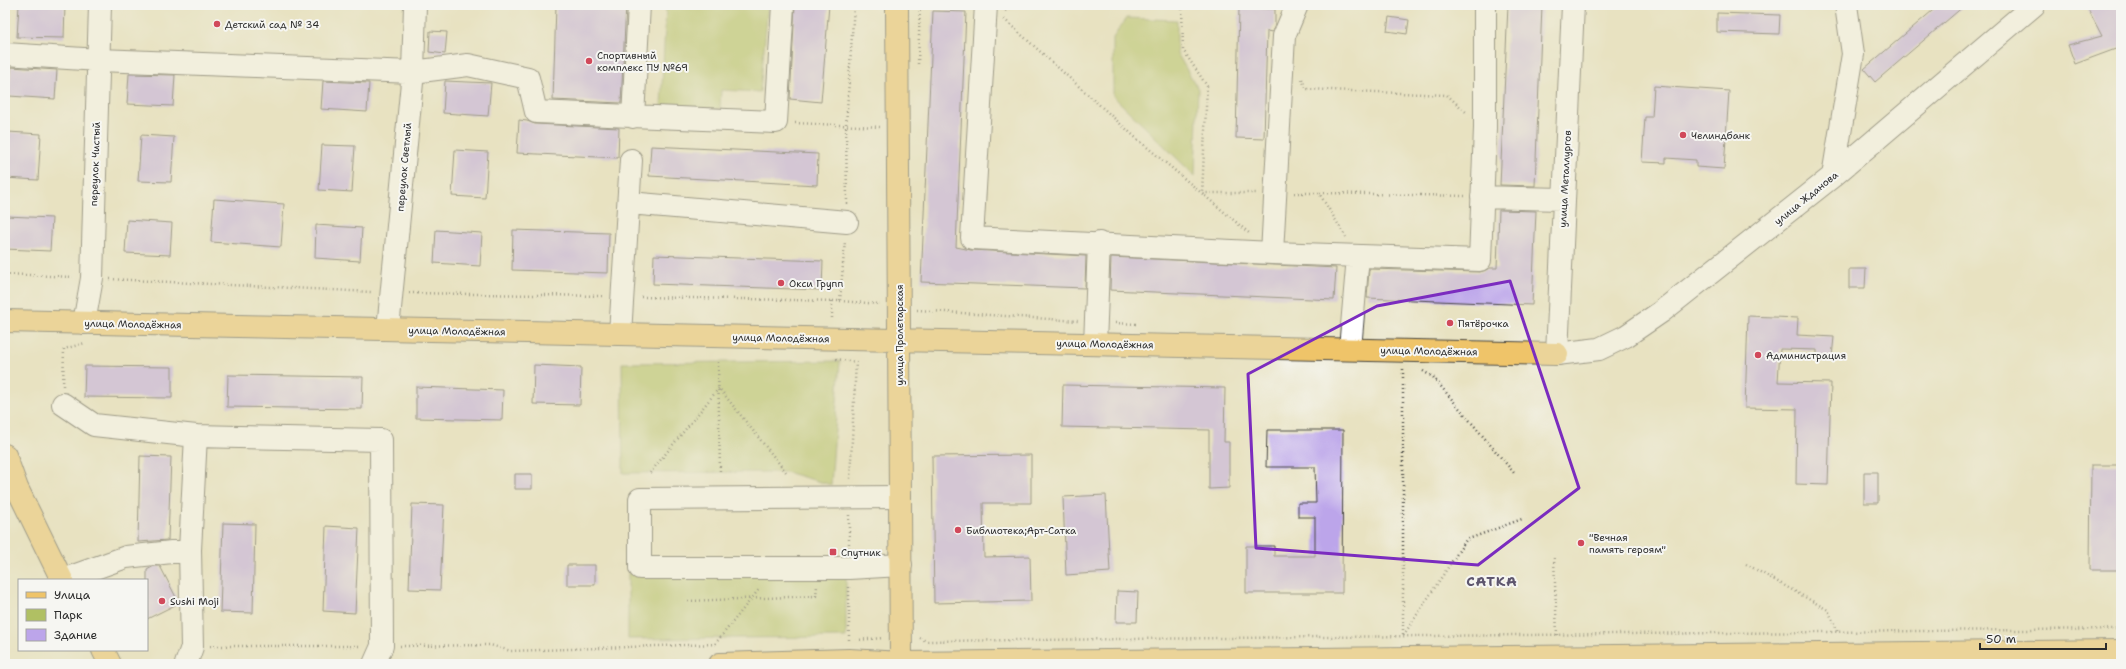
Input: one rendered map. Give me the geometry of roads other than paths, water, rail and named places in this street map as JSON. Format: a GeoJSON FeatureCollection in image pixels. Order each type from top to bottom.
{"type":"FeatureCollection","features":[{"type":"Feature","properties":{"kind":"main road","name":"улица Пролетарская"},"geometry":{"type":"LineString","coordinates":[[897,5],[901,663]]}},
{"type":"Feature","properties":{"kind":"main road","name":"улица Молодёжная"},"geometry":{"type":"LineString","coordinates":[[5,321],[86,333],[388,329],[1557,354]]}},
{"type":"Feature","properties":{"kind":"main road"},"geometry":{"type":"LineString","coordinates":[[5,455],[18,488],[62,579]]}},
{"type":"Feature","properties":{"kind":"main road"},"geometry":{"type":"LineString","coordinates":[[104,651],[110,664]]}},
{"type":"Feature","properties":{"kind":"main road"},"geometry":{"type":"LineString","coordinates":[[720,651],[901,663],[1863,659],[2121,651]]}},
{"type":"Feature","properties":{"kind":"street","name":"переулок Чистый"},"geometry":{"type":"LineString","coordinates":[[86,333],[92,278],[100,5]]}},
{"type":"Feature","properties":{"kind":"street","name":"переулок Светлый"},"geometry":{"type":"LineString","coordinates":[[388,329],[393,293],[413,72],[415,5]]}},
{"type":"Feature","properties":{"kind":"street"},"geometry":{"type":"LineString","coordinates":[[633,117],[639,5]]}},
{"type":"Feature","properties":{"kind":"street"},"geometry":{"type":"LineString","coordinates":[[5,54],[99,60],[413,72],[468,65],[528,78],[536,112],[776,122],[783,5]]}},
{"type":"Feature","properties":{"kind":"street"},"geometry":{"type":"LineString","coordinates":[[1272,253],[1284,36],[1297,5]]}},
{"type":"Feature","properties":{"kind":"street"},"geometry":{"type":"LineString","coordinates":[[993,10],[972,238],[1099,243],[1272,253],[1480,260],[1485,128],[1485,5]]}},
{"type":"Feature","properties":{"kind":"street","name":"улица Металлургов"},"geometry":{"type":"LineString","coordinates":[[1557,354],[1573,5]]}},
{"type":"Feature","properties":{"kind":"street"},"geometry":{"type":"LineString","coordinates":[[1833,176],[1853,54],[1847,5]]}},
{"type":"Feature","properties":{"kind":"street","name":"улица Жданова"},"geometry":{"type":"LineString","coordinates":[[1557,354],[1599,349],[1626,336],[1718,269],[1833,176],[2034,5]]}},
{"type":"Feature","properties":{"kind":"street"},"geometry":{"type":"LineString","coordinates":[[620,334],[621,296],[631,160]]}},
{"type":"Feature","properties":{"kind":"street"},"geometry":{"type":"LineString","coordinates":[[1482,197],[1564,199]]}},
{"type":"Feature","properties":{"kind":"street"},"geometry":{"type":"LineString","coordinates":[[628,203],[847,222]]}},
{"type":"Feature","properties":{"kind":"street"},"geometry":{"type":"LineString","coordinates":[[1095,344],[1099,243]]}},
{"type":"Feature","properties":{"kind":"street"},"geometry":{"type":"LineString","coordinates":[[1350,350],[1358,256]]}},
{"type":"Feature","properties":{"kind":"street"},"geometry":{"type":"LineString","coordinates":[[63,404],[94,426],[196,436],[381,440],[378,655]]}},
{"type":"Feature","properties":{"kind":"street"},"geometry":{"type":"LineString","coordinates":[[189,655],[190,550],[196,436]]}},
{"type":"Feature","properties":{"kind":"street"},"geometry":{"type":"LineString","coordinates":[[900,496],[640,499],[640,568],[849,568],[900,566]]}},
{"type":"Feature","properties":{"kind":"street"},"geometry":{"type":"LineString","coordinates":[[65,579],[126,557],[190,550]]}},
{"type":"Feature","properties":{"kind":"place","name":"Детский сад № 34"},"geometry":{"type":"Point","coordinates":[217,24]}},
{"type":"Feature","properties":{"kind":"place","name":"Спортивный комплекс ПУ №69"},"geometry":{"type":"Point","coordinates":[589,61]}},
{"type":"Feature","properties":{"kind":"place","name":"Челиндбанк"},"geometry":{"type":"Point","coordinates":[1683,135]}},
{"type":"Feature","properties":{"kind":"place","name":"Окси Групп"},"geometry":{"type":"Point","coordinates":[781,283]}},
{"type":"Feature","properties":{"kind":"place","name":"Пятёрочка"},"geometry":{"type":"Point","coordinates":[1450,323]}},
{"type":"Feature","properties":{"kind":"place","name":"Администрация"},"geometry":{"type":"Point","coordinates":[1758,355]}},
{"type":"Feature","properties":{"kind":"place","name":"Библиотека;Арт-Сатка"},"geometry":{"type":"Point","coordinates":[958,530]}},
{"type":"Feature","properties":{"kind":"place","name":"\"Вечная память героям\""},"geometry":{"type":"Point","coordinates":[1581,543]}},
{"type":"Feature","properties":{"kind":"place","name":"Спутник"},"geometry":{"type":"Point","coordinates":[833,552]}},
{"type":"Feature","properties":{"kind":"place","name":"Sushi Moji"},"geometry":{"type":"Point","coordinates":[162,601]}},
{"type":"Feature","properties":{"kind":"district","name":"САТКА"},"geometry":{"type":"Point","coordinates":[1492,581]}}]}
